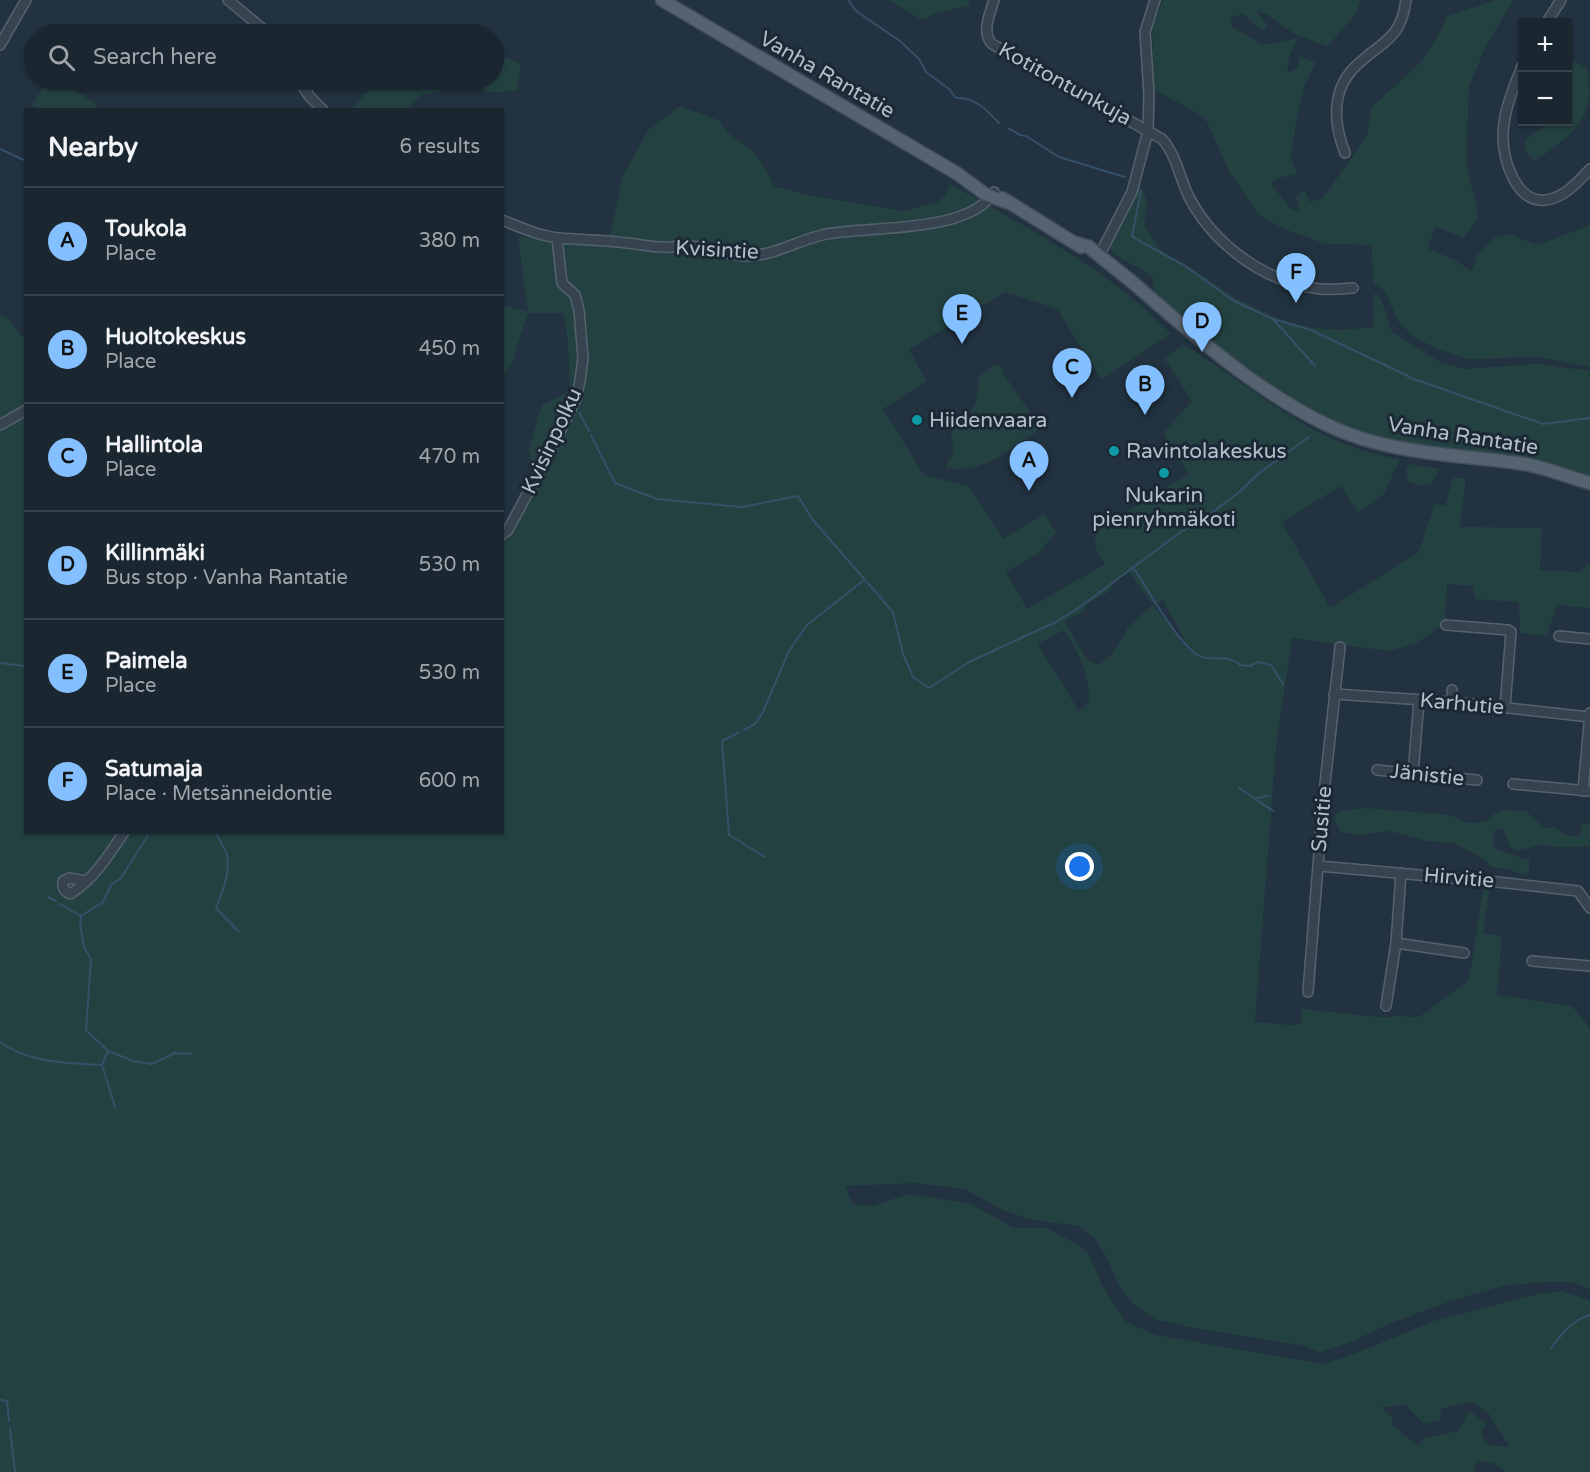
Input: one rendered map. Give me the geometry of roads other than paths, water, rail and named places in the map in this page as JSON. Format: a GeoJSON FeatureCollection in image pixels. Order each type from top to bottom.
{"type":"FeatureCollection","features":[{"type":"Feature","properties":{"kind":"main road","name":"Vanha Rantatie"},"geometry":{"type":"LineString","coordinates":[[662,0],[972,183],[982,185],[993,194],[1076,243],[1089,247],[1219,355],[1290,404],[1331,427],[1365,440],[1404,449],[1532,466],[1590,483]]}},
{"type":"Feature","properties":{"kind":"street"},"geometry":{"type":"LineString","coordinates":[[0,45],[25,0]]}},
{"type":"Feature","properties":{"kind":"street"},"geometry":{"type":"LineString","coordinates":[[228,0],[257,24]]}},
{"type":"Feature","properties":{"kind":"street","name":"Kotitontunkuja"},"geometry":{"type":"LineString","coordinates":[[994,0],[986,30],[987,39],[992,44],[1162,139],[1167,144],[1198,212],[1210,230],[1233,250],[1260,268],[1297,284],[1320,289],[1353,288]]}},
{"type":"Feature","properties":{"kind":"street"},"geometry":{"type":"LineString","coordinates":[[1099,256],[1132,192],[1148,130],[1149,95],[1145,32],[1155,0]]}},
{"type":"Feature","properties":{"kind":"street"},"geometry":{"type":"LineString","coordinates":[[1345,153],[1337,133],[1336,117],[1336,101],[1341,86],[1356,65],[1383,45],[1395,32],[1406,0]]}},
{"type":"Feature","properties":{"kind":"street"},"geometry":{"type":"LineString","coordinates":[[1550,18],[1561,0]]}},
{"type":"Feature","properties":{"kind":"street"},"geometry":{"type":"LineString","coordinates":[[1520,72],[1505,116],[1503,136],[1510,172],[1517,186],[1535,199],[1546,200],[1563,193],[1590,169]]}},
{"type":"Feature","properties":{"kind":"street"},"geometry":{"type":"LineString","coordinates":[[305,90],[321,108]]}},
{"type":"Feature","properties":{"kind":"street","name":"Kvisintie"},"geometry":{"type":"LineString","coordinates":[[504,221],[557,238],[665,248],[687,245],[708,247],[737,256],[762,255],[825,235],[888,230],[931,223],[981,206],[993,194]]}},
{"type":"Feature","properties":{"kind":"street","name":"Kvisinpolku"},"geometry":{"type":"LineString","coordinates":[[504,533],[539,475],[576,399],[580,381],[583,358],[579,310],[575,295],[562,283],[557,238]]}},
{"type":"Feature","properties":{"kind":"street"},"geometry":{"type":"LineString","coordinates":[[0,425],[24,411]]}},
{"type":"Feature","properties":{"kind":"street"},"geometry":{"type":"LineString","coordinates":[[1446,626],[1511,632],[1506,707]]}},
{"type":"Feature","properties":{"kind":"street"},"geometry":{"type":"LineString","coordinates":[[1559,636],[1590,639]]}},
{"type":"Feature","properties":{"kind":"street","name":"Susitie"},"geometry":{"type":"LineString","coordinates":[[1308,992],[1340,647]]}},
{"type":"Feature","properties":{"kind":"street"},"geometry":{"type":"LineString","coordinates":[[1452,690],[1455,702]]}},
{"type":"Feature","properties":{"kind":"street","name":"Karhutie"},"geometry":{"type":"LineString","coordinates":[[1334,694],[1455,702],[1590,717]]}},
{"type":"Feature","properties":{"kind":"street"},"geometry":{"type":"LineString","coordinates":[[1413,774],[1419,700]]}},
{"type":"Feature","properties":{"kind":"street"},"geometry":{"type":"LineString","coordinates":[[1513,784],[1586,791],[1590,711]]}},
{"type":"Feature","properties":{"kind":"street","name":"Jänistie"},"geometry":{"type":"LineString","coordinates":[[1377,770],[1477,780]]}},
{"type":"Feature","properties":{"kind":"street"},"geometry":{"type":"LineString","coordinates":[[85,881],[69,878],[63,881],[62,886],[70,894],[99,870],[123,834]]}},
{"type":"Feature","properties":{"kind":"street","name":"Hirvitie"},"geometry":{"type":"LineString","coordinates":[[1319,866],[1578,891],[1590,908]]}},
{"type":"Feature","properties":{"kind":"street"},"geometry":{"type":"LineString","coordinates":[[1386,1006],[1396,944],[1401,873]]}},
{"type":"Feature","properties":{"kind":"street"},"geometry":{"type":"LineString","coordinates":[[1396,944],[1464,953]]}},
{"type":"Feature","properties":{"kind":"street"},"geometry":{"type":"LineString","coordinates":[[1532,961],[1590,966]]}},
{"type":"Feature","properties":{"kind":"waterway"},"geometry":{"type":"LineString","coordinates":[[848,0],[856,11],[900,41],[919,59],[926,72],[949,89],[956,98],[975,102],[999,123]]}},
{"type":"Feature","properties":{"kind":"waterway"},"geometry":{"type":"LineString","coordinates":[[1008,128],[1026,136],[1059,157],[1125,177]]}},
{"type":"Feature","properties":{"kind":"waterway"},"geometry":{"type":"LineString","coordinates":[[0,149],[24,160]]}},
{"type":"Feature","properties":{"kind":"waterway"},"geometry":{"type":"LineString","coordinates":[[1141,191],[1132,236],[1185,266],[1234,301],[1273,319],[1311,330],[1408,376]]}},
{"type":"Feature","properties":{"kind":"waterway"},"geometry":{"type":"LineString","coordinates":[[1273,319],[1315,366]]}},
{"type":"Feature","properties":{"kind":"waterway"},"geometry":{"type":"LineString","coordinates":[[1408,377],[1543,424],[1590,418]]}},
{"type":"Feature","properties":{"kind":"waterway"},"geometry":{"type":"LineString","coordinates":[[579,412],[589,431]]}},
{"type":"Feature","properties":{"kind":"waterway"},"geometry":{"type":"LineString","coordinates":[[591,435],[615,483],[657,499],[742,507],[798,496],[812,519],[893,612],[903,654],[913,677],[929,688],[969,662],[1056,622],[1080,607],[1182,531],[1205,518],[1238,493],[1258,474],[1309,437]]}},
{"type":"Feature","properties":{"kind":"waterway"},"geometry":{"type":"LineString","coordinates":[[1133,567],[1171,626],[1196,654],[1206,658],[1230,659],[1240,665],[1250,666],[1258,662],[1271,665],[1283,684]]}},
{"type":"Feature","properties":{"kind":"waterway"},"geometry":{"type":"LineString","coordinates":[[744,730],[755,724],[763,712],[789,651],[807,625],[864,580]]}},
{"type":"Feature","properties":{"kind":"waterway"},"geometry":{"type":"LineString","coordinates":[[0,663],[24,666]]}},
{"type":"Feature","properties":{"kind":"waterway"},"geometry":{"type":"LineString","coordinates":[[738,733],[722,741],[729,835],[765,857]]}},
{"type":"Feature","properties":{"kind":"waterway"},"geometry":{"type":"LineString","coordinates":[[1239,788],[1273,811]]}},
{"type":"Feature","properties":{"kind":"waterway"},"geometry":{"type":"LineString","coordinates":[[1257,798],[1268,796]]}},
{"type":"Feature","properties":{"kind":"waterway"},"geometry":{"type":"LineString","coordinates":[[81,916],[103,902],[111,885],[121,878],[149,834]]}},
{"type":"Feature","properties":{"kind":"waterway"},"geometry":{"type":"LineString","coordinates":[[217,834],[227,855],[228,869],[216,908],[238,931]]}},
{"type":"Feature","properties":{"kind":"waterway"},"geometry":{"type":"LineString","coordinates":[[48,897],[56,901]]}},
{"type":"Feature","properties":{"kind":"waterway"},"geometry":{"type":"LineString","coordinates":[[60,904],[81,916],[84,947],[91,959],[86,1030],[108,1051],[133,1061],[152,1064],[175,1053],[192,1054]]}},
{"type":"Feature","properties":{"kind":"waterway"},"geometry":{"type":"LineString","coordinates":[[0,1042],[23,1054],[49,1061],[102,1065]]}},
{"type":"Feature","properties":{"kind":"waterway"},"geometry":{"type":"LineString","coordinates":[[108,1051],[102,1065],[115,1107]]}},
{"type":"Feature","properties":{"kind":"waterway"},"geometry":{"type":"LineString","coordinates":[[1551,1348],[1573,1324],[1590,1315]]}},
{"type":"Feature","properties":{"kind":"waterway"},"geometry":{"type":"LineString","coordinates":[[0,1400],[7,1401],[9,1421]]}},
{"type":"Feature","properties":{"kind":"waterway"},"geometry":{"type":"LineString","coordinates":[[10,1429],[15,1472]]}},
{"type":"Feature","properties":{"kind":"place","name":"Satumaja"},"geometry":{"type":"Point","coordinates":[1296,303]}},
{"type":"Feature","properties":{"kind":"place","name":"Paimela"},"geometry":{"type":"Point","coordinates":[962,344]}},
{"type":"Feature","properties":{"kind":"place","name":"Killinmäki"},"geometry":{"type":"Point","coordinates":[1202,352]}},
{"type":"Feature","properties":{"kind":"place","name":"Hallintola"},"geometry":{"type":"Point","coordinates":[1072,398]}},
{"type":"Feature","properties":{"kind":"place","name":"Huoltokeskus"},"geometry":{"type":"Point","coordinates":[1145,415]}},
{"type":"Feature","properties":{"kind":"place","name":"Hiidenvaara"},"geometry":{"type":"Point","coordinates":[917,420]}},
{"type":"Feature","properties":{"kind":"place","name":"Ravintolakeskus"},"geometry":{"type":"Point","coordinates":[1114,451]}},
{"type":"Feature","properties":{"kind":"place","name":"Nukarin pienryhmäkoti"},"geometry":{"type":"Point","coordinates":[1164,473]}},
{"type":"Feature","properties":{"kind":"place","name":"Toukola"},"geometry":{"type":"Point","coordinates":[1029,491]}}]}
